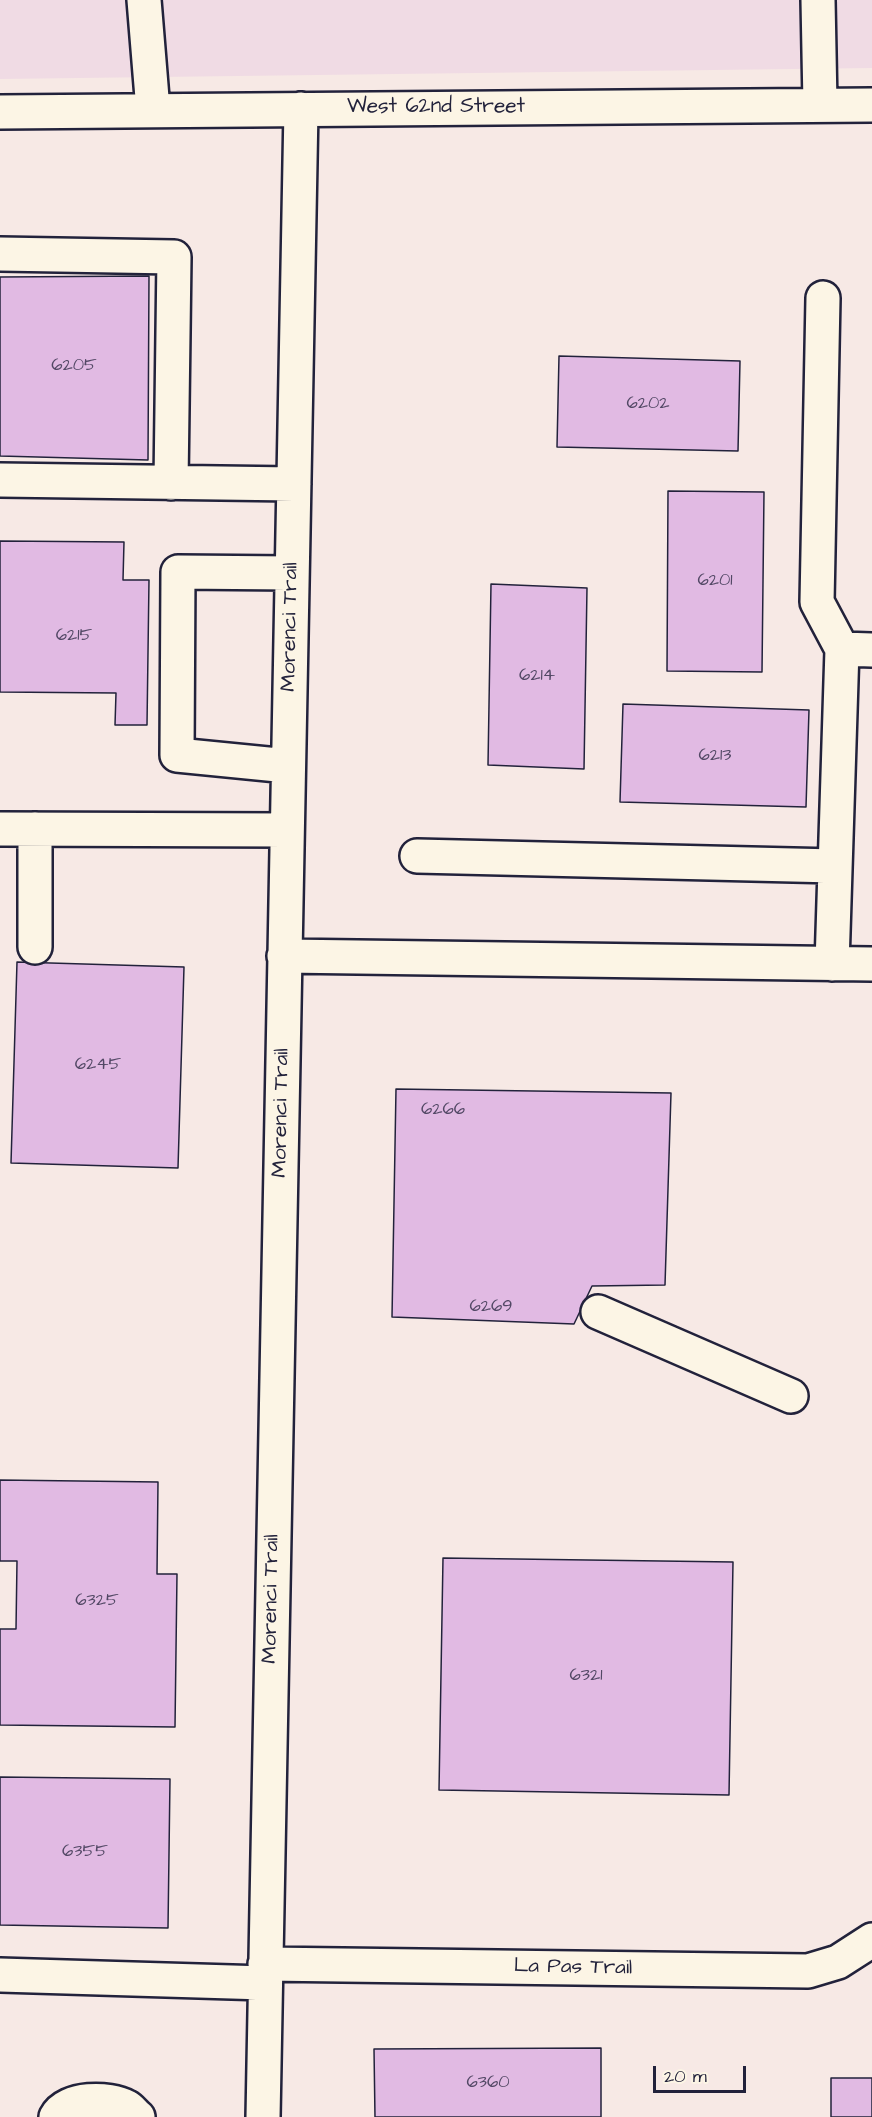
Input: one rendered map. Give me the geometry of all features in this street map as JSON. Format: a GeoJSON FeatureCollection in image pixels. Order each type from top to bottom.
{"type":"FeatureCollection","features":[{"type":"Feature","properties":{"kind":"street"},"geometry":{"type":"LineString","coordinates":[[144,0],[153,110]]}},
{"type":"Feature","properties":{"kind":"street"},"geometry":{"type":"LineString","coordinates":[[818,0],[820,104]]}},
{"type":"Feature","properties":{"kind":"street","name":"West 62nd Street"},"geometry":{"type":"LineString","coordinates":[[0,112],[872,105]]}},
{"type":"Feature","properties":{"kind":"street","name":"Morenci Trail"},"geometry":{"type":"LineString","coordinates":[[263,2117],[301,109]]}},
{"type":"Feature","properties":{"kind":"street"},"geometry":{"type":"LineString","coordinates":[[0,254],[174,256],[171,483]]}},
{"type":"Feature","properties":{"kind":"street"},"geometry":{"type":"LineString","coordinates":[[823,298],[817,602],[857,649],[835,866],[832,964]]}},
{"type":"Feature","properties":{"kind":"street"},"geometry":{"type":"LineString","coordinates":[[0,480],[294,484]]}},
{"type":"Feature","properties":{"kind":"street"},"geometry":{"type":"LineString","coordinates":[[288,766],[177,755],[178,572],[292,573]]}},
{"type":"Feature","properties":{"kind":"street"},"geometry":{"type":"LineString","coordinates":[[0,829],[287,830]]}},
{"type":"Feature","properties":{"kind":"street"},"geometry":{"type":"LineString","coordinates":[[35,829],[35,947]]}},
{"type":"Feature","properties":{"kind":"street"},"geometry":{"type":"LineString","coordinates":[[417,856],[835,866]]}},
{"type":"Feature","properties":{"kind":"street"},"geometry":{"type":"LineString","coordinates":[[285,956],[872,964]]}},
{"type":"Feature","properties":{"kind":"street"},"geometry":{"type":"LineString","coordinates":[[598,1312],[791,1396]]}},
{"type":"Feature","properties":{"kind":"street","name":"La Pas Trail"},"geometry":{"type":"LineString","coordinates":[[0,1975],[808,1971],[838,1962],[872,1940]]}},
{"type":"Feature","properties":{"kind":"street"},"geometry":{"type":"LineString","coordinates":[[56,2117],[59,2110],[73,2103],[99,2100],[127,2107],[138,2117]]}},
{"type":"Feature","properties":{"kind":"shaded area"},"geometry":{"type":"Polygon","coordinates":[[[0,0],[872,0],[872,68],[0,79],[0,0]]]}},
{"type":"Feature","properties":{"kind":"building"},"geometry":{"type":"Polygon","coordinates":[[[149,276],[148,460],[0,456],[0,277],[149,276]]]}},
{"type":"Feature","properties":{"kind":"building"},"geometry":{"type":"Polygon","coordinates":[[[559,356],[740,361],[738,451],[557,447],[559,356]]]}},
{"type":"Feature","properties":{"kind":"building"},"geometry":{"type":"Polygon","coordinates":[[[668,491],[764,492],[762,672],[667,671],[668,491]]]}},
{"type":"Feature","properties":{"kind":"building"},"geometry":{"type":"Polygon","coordinates":[[[0,541],[124,542],[123,580],[149,580],[147,725],[115,725],[116,693],[0,692],[0,541]]]}},
{"type":"Feature","properties":{"kind":"building"},"geometry":{"type":"Polygon","coordinates":[[[491,584],[587,588],[584,769],[488,765],[491,584]]]}},
{"type":"Feature","properties":{"kind":"building"},"geometry":{"type":"Polygon","coordinates":[[[623,704],[809,710],[806,807],[620,802],[623,704]]]}},
{"type":"Feature","properties":{"kind":"building"},"geometry":{"type":"Polygon","coordinates":[[[17,962],[184,967],[178,1168],[11,1163],[17,962]]]}},
{"type":"Feature","properties":{"kind":"building"},"geometry":{"type":"Polygon","coordinates":[[[396,1089],[671,1093],[665,1285],[592,1286],[574,1324],[392,1317],[396,1089]]]}},
{"type":"Feature","properties":{"kind":"building"},"geometry":{"type":"Polygon","coordinates":[[[0,1480],[158,1482],[157,1574],[177,1574],[175,1727],[0,1725],[0,1629],[16,1629],[17,1561],[0,1561],[0,1480]]]}},
{"type":"Feature","properties":{"kind":"building"},"geometry":{"type":"Polygon","coordinates":[[[443,1558],[733,1562],[729,1795],[439,1790],[443,1558]]]}},
{"type":"Feature","properties":{"kind":"building"},"geometry":{"type":"Polygon","coordinates":[[[0,1777],[170,1779],[168,1928],[0,1925],[0,1777]]]}},
{"type":"Feature","properties":{"kind":"building"},"geometry":{"type":"Polygon","coordinates":[[[601,2048],[601,2117],[375,2117],[374,2049],[601,2048]]]}},
{"type":"Feature","properties":{"kind":"building"},"geometry":{"type":"Polygon","coordinates":[[[831,2078],[872,2078],[872,2117],[831,2117],[831,2078]]]}}]}
